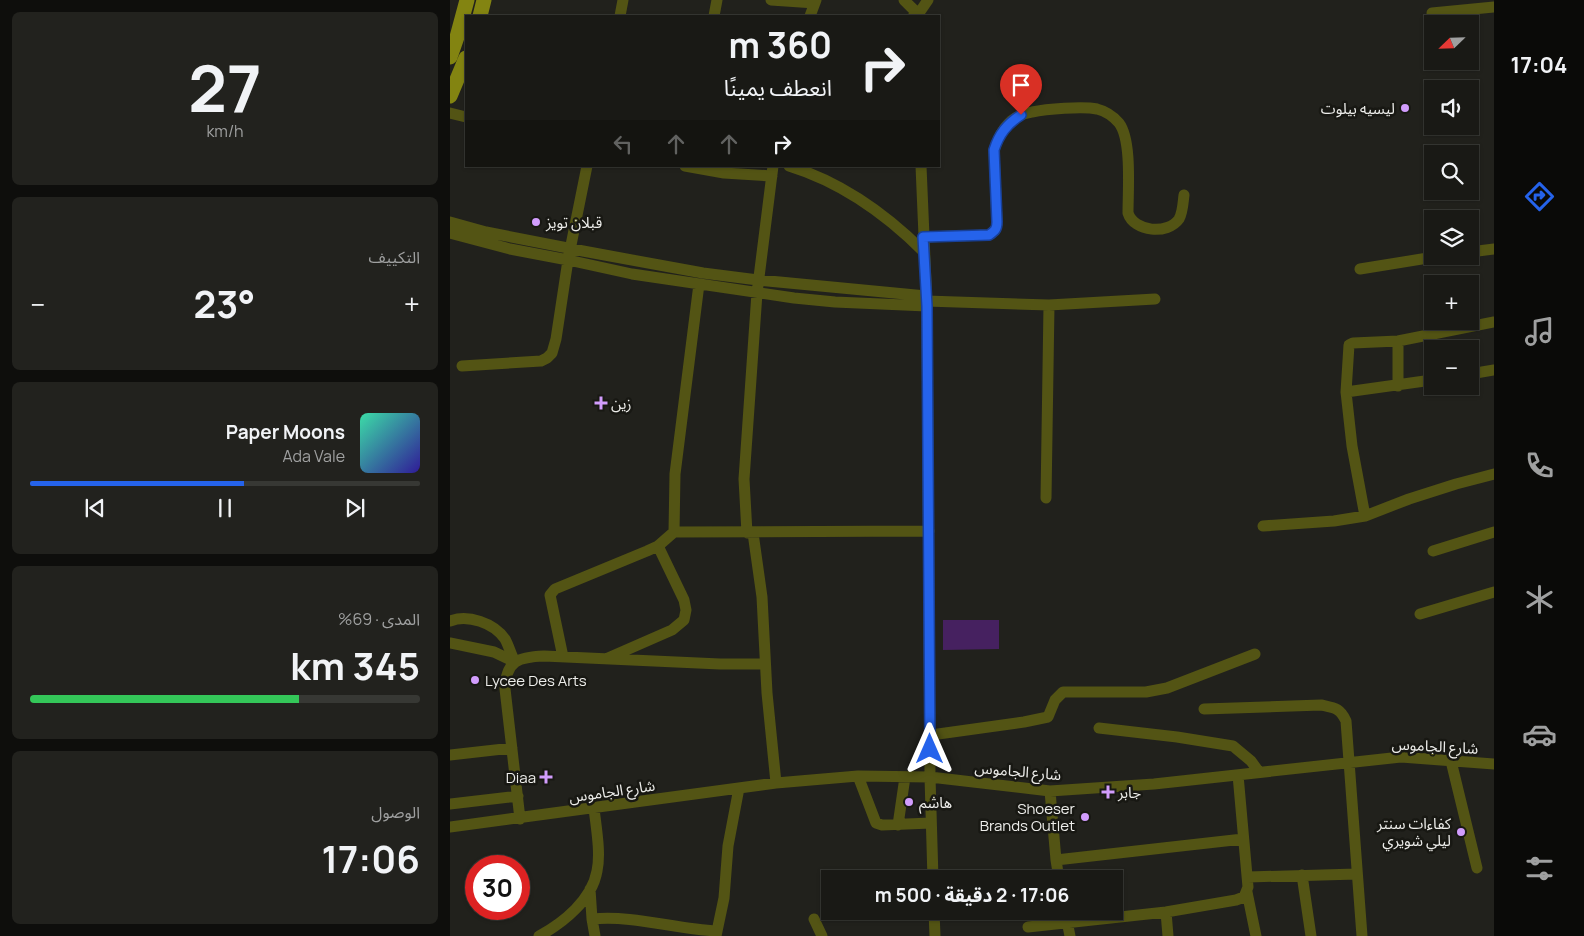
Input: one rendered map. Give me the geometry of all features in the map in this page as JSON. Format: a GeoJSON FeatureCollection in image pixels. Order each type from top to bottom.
{"type":"FeatureCollection","features":[{"type":"Feature","properties":{"kind":"main road"},"geometry":{"type":"LineString","coordinates":[[450,57],[458,37],[467,0]]}},
{"type":"Feature","properties":{"kind":"main road"},"geometry":{"type":"LineString","coordinates":[[480,15],[484,0]]}},
{"type":"Feature","properties":{"kind":"main road"},"geometry":{"type":"LineString","coordinates":[[450,96],[465,60]]}},
{"type":"Feature","properties":{"kind":"street"},"geometry":{"type":"LineString","coordinates":[[620,15],[623,0]]}},
{"type":"Feature","properties":{"kind":"street"},"geometry":{"type":"LineString","coordinates":[[714,15],[717,0]]}},
{"type":"Feature","properties":{"kind":"street"},"geometry":{"type":"LineString","coordinates":[[771,0],[815,1],[810,15]]}},
{"type":"Feature","properties":{"kind":"street"},"geometry":{"type":"LineString","coordinates":[[904,0],[913,9],[916,15]]}},
{"type":"Feature","properties":{"kind":"street"},"geometry":{"type":"LineString","coordinates":[[917,15],[928,0]]}},
{"type":"Feature","properties":{"kind":"street"},"geometry":{"type":"LineString","coordinates":[[1432,14],[1494,7]]}},
{"type":"Feature","properties":{"kind":"street"},"geometry":{"type":"LineString","coordinates":[[923,237],[989,235],[994,232],[997,227],[994,150],[1003,129],[1021,115],[1032,112],[1085,108],[1097,109],[1108,114],[1118,122],[1124,133],[1126,144],[1128,213],[1136,225],[1153,229],[1174,224],[1181,214],[1184,195]]}},
{"type":"Feature","properties":{"kind":"street"},"geometry":{"type":"LineString","coordinates":[[450,113],[465,117]]}},
{"type":"Feature","properties":{"kind":"street"},"geometry":{"type":"LineString","coordinates":[[462,366],[541,361],[549,357],[556,339],[587,167]]}},
{"type":"Feature","properties":{"kind":"street"},"geometry":{"type":"LineString","coordinates":[[691,167],[724,173],[772,171],[758,280],[744,479],[750,533],[762,597],[765,664],[776,783]]}},
{"type":"Feature","properties":{"kind":"street"},"geometry":{"type":"LineString","coordinates":[[792,167],[829,182],[864,202],[895,225],[924,252]]}},
{"type":"Feature","properties":{"kind":"street"},"geometry":{"type":"LineString","coordinates":[[921,167],[926,301],[930,777],[933,870]]}},
{"type":"Feature","properties":{"kind":"street"},"geometry":{"type":"LineString","coordinates":[[450,222],[570,254],[632,274],[835,302],[926,301],[1049,305],[1155,299]]}},
{"type":"Feature","properties":{"kind":"street"},"geometry":{"type":"LineString","coordinates":[[450,233],[510,249],[570,254],[926,301]]}},
{"type":"Feature","properties":{"kind":"street"},"geometry":{"type":"LineString","coordinates":[[1479,251],[1494,249]]}},
{"type":"Feature","properties":{"kind":"street"},"geometry":{"type":"LineString","coordinates":[[1360,269],[1424,259]]}},
{"type":"Feature","properties":{"kind":"street"},"geometry":{"type":"LineString","coordinates":[[674,532],[676,474],[699,284]]}},
{"type":"Feature","properties":{"kind":"street"},"geometry":{"type":"LineString","coordinates":[[1046,498],[1049,305]]}},
{"type":"Feature","properties":{"kind":"street"},"geometry":{"type":"LineString","coordinates":[[1365,516],[1352,446],[1346,392],[1348,348],[1350,344],[1398,341],[1494,322]]}},
{"type":"Feature","properties":{"kind":"street"},"geometry":{"type":"LineString","coordinates":[[1398,341],[1398,386]]}},
{"type":"Feature","properties":{"kind":"street"},"geometry":{"type":"LineString","coordinates":[[1479,372],[1494,370]]}},
{"type":"Feature","properties":{"kind":"street"},"geometry":{"type":"LineString","coordinates":[[1346,392],[1424,381]]}},
{"type":"Feature","properties":{"kind":"street"},"geometry":{"type":"LineString","coordinates":[[1263,526],[1334,521],[1365,516],[1409,499],[1494,474]]}},
{"type":"Feature","properties":{"kind":"street"},"geometry":{"type":"LineString","coordinates":[[563,657],[550,594],[555,589],[658,546],[674,532],[929,531]]}},
{"type":"Feature","properties":{"kind":"street"},"geometry":{"type":"LineString","coordinates":[[1433,551],[1494,532]]}},
{"type":"Feature","properties":{"kind":"street"},"geometry":{"type":"LineString","coordinates":[[604,659],[672,630],[684,620],[686,610],[684,600],[658,546]]}},
{"type":"Feature","properties":{"kind":"street"},"geometry":{"type":"LineString","coordinates":[[1420,614],[1494,592]]}},
{"type":"Feature","properties":{"kind":"street"},"geometry":{"type":"LineString","coordinates":[[450,621],[466,619],[490,626],[504,639],[515,662]]}},
{"type":"Feature","properties":{"kind":"street"},"geometry":{"type":"LineString","coordinates":[[450,644],[494,652],[515,662]]}},
{"type":"Feature","properties":{"kind":"street"},"geometry":{"type":"LineString","coordinates":[[931,735],[1048,717],[1055,700],[1063,692],[1146,692],[1167,688],[1255,654]]}},
{"type":"Feature","properties":{"kind":"street"},"geometry":{"type":"LineString","coordinates":[[520,819],[505,689],[505,678],[515,662],[529,657],[563,657],[720,664],[765,664]]}},
{"type":"Feature","properties":{"kind":"street"},"geometry":{"type":"LineString","coordinates":[[1204,709],[1321,705],[1334,708],[1342,713],[1346,721],[1350,762],[1362,936]]}},
{"type":"Feature","properties":{"kind":"street"},"geometry":{"type":"LineString","coordinates":[[1099,728],[1178,737],[1233,746],[1251,761],[1258,772]]}},
{"type":"Feature","properties":{"kind":"street"},"geometry":{"type":"LineString","coordinates":[[450,755],[512,748]]}},
{"type":"Feature","properties":{"kind":"street","name":"شارع الجاموس"},"geometry":{"type":"LineString","coordinates":[[450,827],[776,783],[858,776],[930,777],[1050,791],[1154,784],[1400,757],[1494,764]]}},
{"type":"Feature","properties":{"kind":"street"},"geometry":{"type":"LineString","coordinates":[[1451,761],[1477,868]]}},
{"type":"Feature","properties":{"kind":"street"},"geometry":{"type":"LineString","coordinates":[[1238,775],[1248,878],[1247,892],[1256,936]]}},
{"type":"Feature","properties":{"kind":"street"},"geometry":{"type":"LineString","coordinates":[[858,776],[876,823],[882,826],[931,823]]}},
{"type":"Feature","properties":{"kind":"street"},"geometry":{"type":"LineString","coordinates":[[898,825],[905,777]]}},
{"type":"Feature","properties":{"kind":"street"},"geometry":{"type":"LineString","coordinates":[[592,919],[650,921],[716,933],[724,898],[728,846],[739,788]]}},
{"type":"Feature","properties":{"kind":"street"},"geometry":{"type":"LineString","coordinates":[[1050,791],[1058,870]]}},
{"type":"Feature","properties":{"kind":"street"},"geometry":{"type":"LineString","coordinates":[[450,804],[518,796]]}},
{"type":"Feature","properties":{"kind":"street"},"geometry":{"type":"LineString","coordinates":[[539,936],[572,914],[590,889],[598,869],[594,808]]}},
{"type":"Feature","properties":{"kind":"street"},"geometry":{"type":"LineString","coordinates":[[1056,860],[1243,838]]}},
{"type":"Feature","properties":{"kind":"street"},"geometry":{"type":"LineString","coordinates":[[1248,878],[1357,874]]}},
{"type":"Feature","properties":{"kind":"street"},"geometry":{"type":"LineString","coordinates":[[1302,875],[1311,936]]}},
{"type":"Feature","properties":{"kind":"street"},"geometry":{"type":"LineString","coordinates":[[590,889],[592,919],[596,936]]}},
{"type":"Feature","properties":{"kind":"street"},"geometry":{"type":"LineString","coordinates":[[1123,914],[1166,912],[1236,900],[1244,897],[1247,892]]}},
{"type":"Feature","properties":{"kind":"street"},"geometry":{"type":"LineString","coordinates":[[1166,912],[1168,936]]}},
{"type":"Feature","properties":{"kind":"street"},"geometry":{"type":"LineString","coordinates":[[814,919],[822,936]]}},
{"type":"Feature","properties":{"kind":"street"},"geometry":{"type":"LineString","coordinates":[[934,920],[935,936]]}},
{"type":"Feature","properties":{"kind":"street"},"geometry":{"type":"LineString","coordinates":[[1028,927],[1055,920]]}},
{"type":"Feature","properties":{"kind":"street"},"geometry":{"type":"LineString","coordinates":[[1067,920],[1070,936]]}},
{"type":"Feature","properties":{"kind":"shaded area"},"geometry":{"type":"Polygon","coordinates":[[[943,620],[999,620],[999,649],[943,650],[943,620]]]}},
{"type":"Feature","properties":{"kind":"place","name":"ليسيه بيلوت"},"geometry":{"type":"Point","coordinates":[1405,108]}},
{"type":"Feature","properties":{"kind":"place","name":"قبلان تويز"},"geometry":{"type":"Point","coordinates":[536,222]}},
{"type":"Feature","properties":{"kind":"place","name":"زين"},"geometry":{"type":"Point","coordinates":[601,403]}},
{"type":"Feature","properties":{"kind":"place","name":"Lycee Des Arts"},"geometry":{"type":"Point","coordinates":[475,680]}},
{"type":"Feature","properties":{"kind":"place","name":"Diaa"},"geometry":{"type":"Point","coordinates":[546,777]}},
{"type":"Feature","properties":{"kind":"place","name":"جابر"},"geometry":{"type":"Point","coordinates":[1108,792]}},
{"type":"Feature","properties":{"kind":"place","name":"هاشم"},"geometry":{"type":"Point","coordinates":[909,802]}},
{"type":"Feature","properties":{"kind":"place","name":"Shoeser Brands Outlet"},"geometry":{"type":"Point","coordinates":[1085,817]}},
{"type":"Feature","properties":{"kind":"place","name":"كفاءات سنتر ليلي شويري"},"geometry":{"type":"Point","coordinates":[1461,832]}},
{"type":"Feature","properties":{"kind":"route"},"geometry":{"type":"LineString","coordinates":[[930,749],[927,306],[923,237],[989,235],[994,232],[997,227],[994,150],[1003,129],[1021,115]]}}]}
